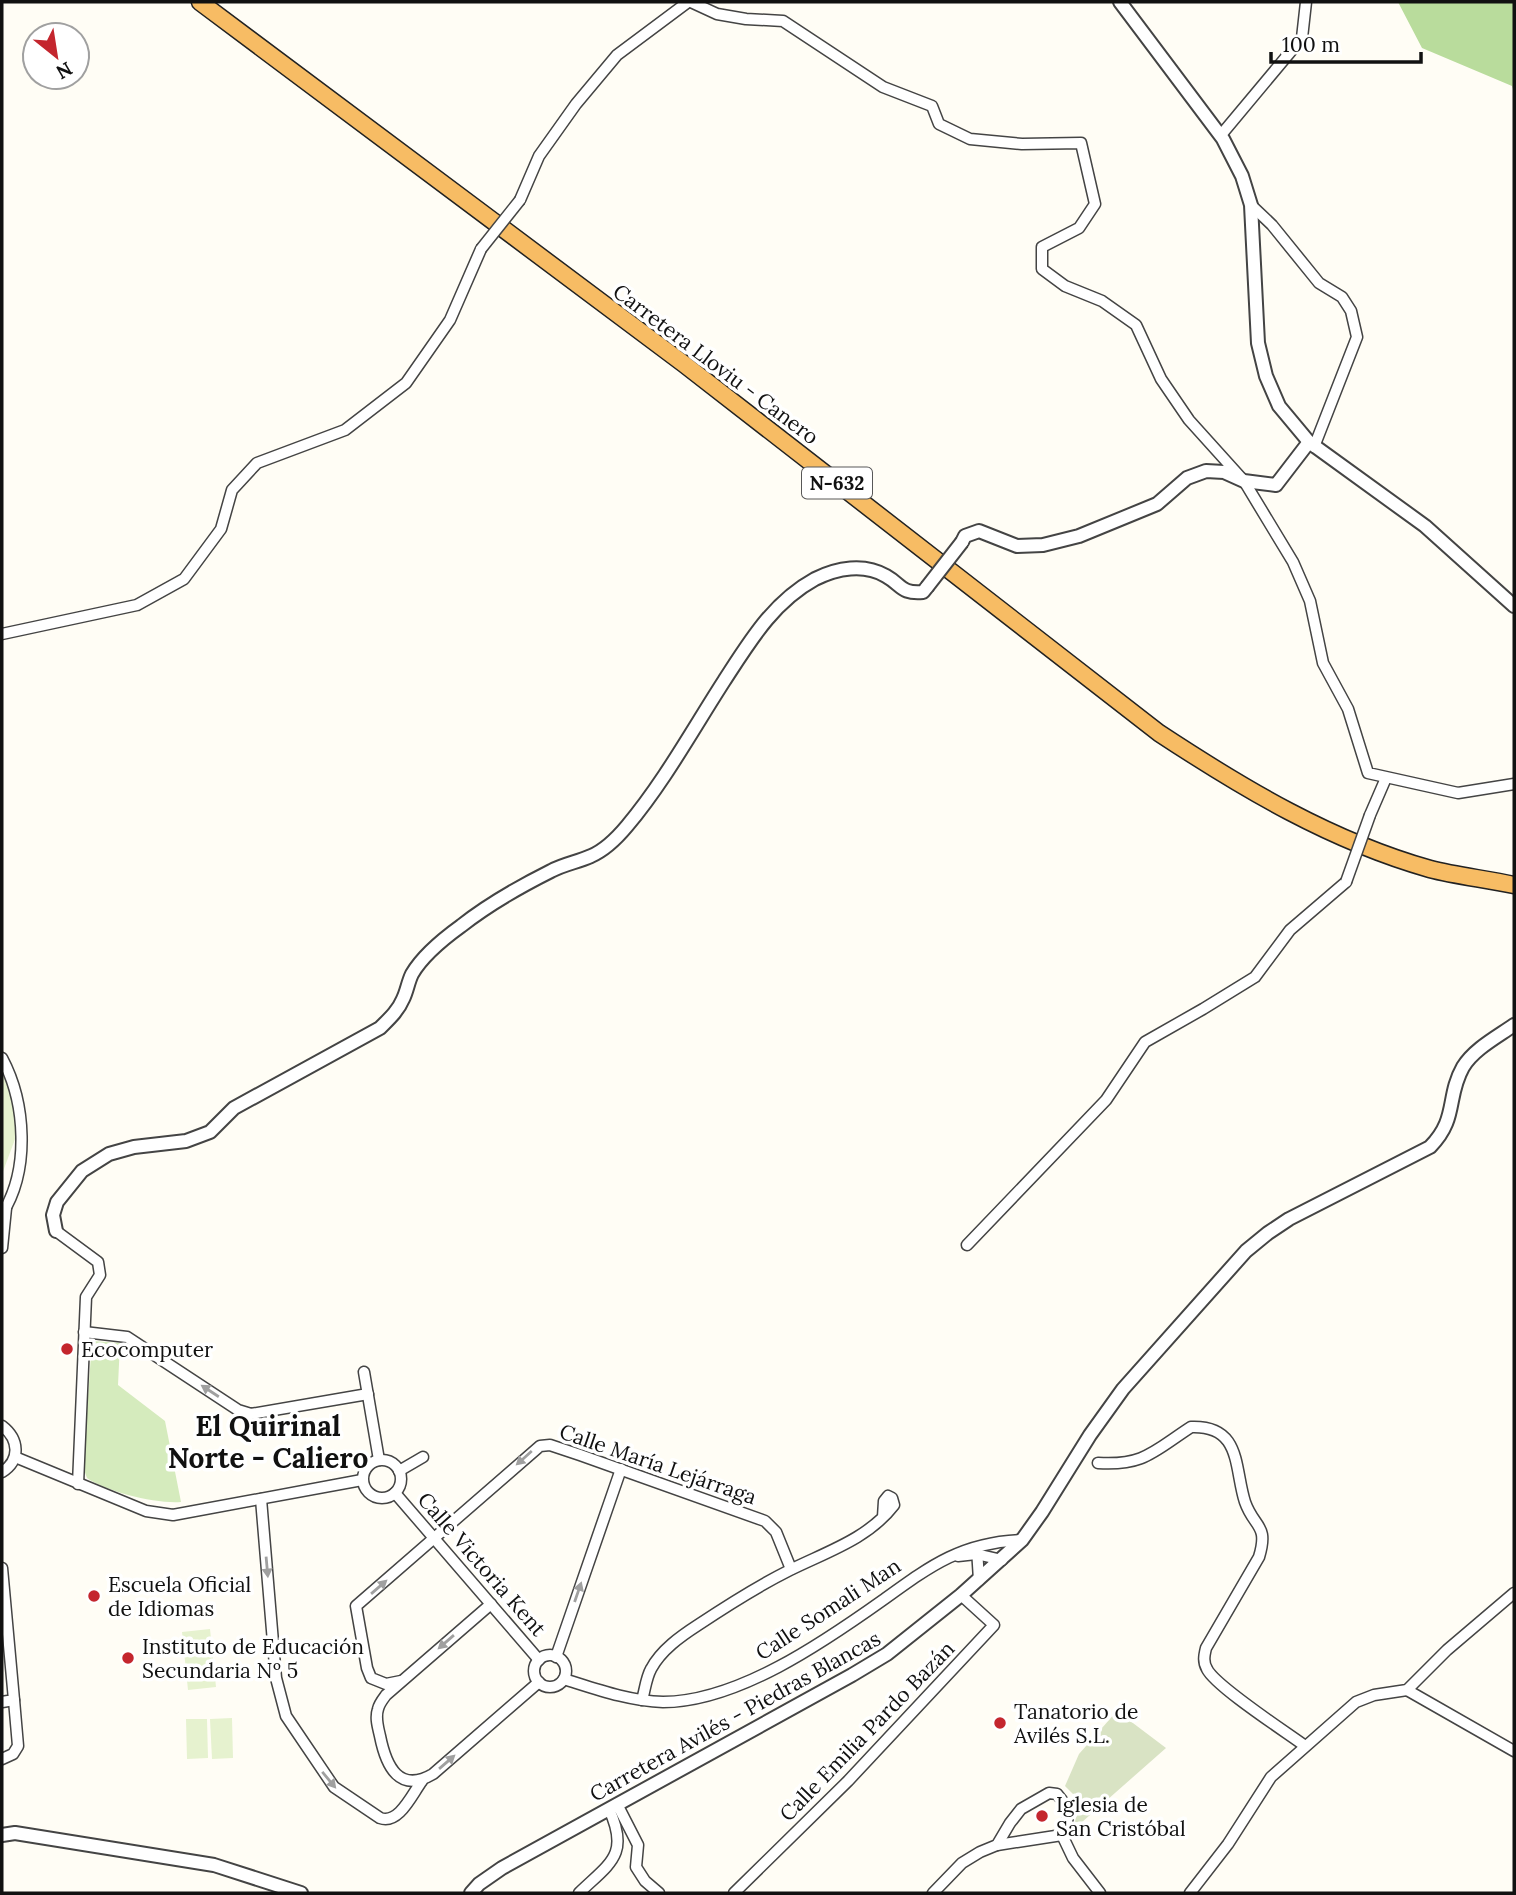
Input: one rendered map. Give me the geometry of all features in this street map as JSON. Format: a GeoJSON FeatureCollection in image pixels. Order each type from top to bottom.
{"type":"FeatureCollection","features":[{"type":"Feature","properties":{"kind":"highway","name":"Carretera Lloviu - Canero"},"geometry":{"type":"LineString","coordinates":[[200,2],[684,364],[1159,733],[1226,777],[1293,815],[1362,845],[1432,869],[1514,884]]}},
{"type":"Feature","properties":{"kind":"street"},"geometry":{"type":"LineString","coordinates":[[2,634],[137,606],[184,579],[221,528],[232,490],[257,463],[345,429],[407,383],[450,320],[481,249],[520,200],[540,156],[576,104],[617,55],[690,2],[717,14],[783,21],[883,87],[932,106],[939,124],[970,139],[1022,144],[1081,143],[1095,204],[1079,228],[1042,247],[1042,269],[1065,286],[1102,301],[1136,325],[1161,379],[1189,420],[1244,481],[1293,562],[1310,601],[1323,663],[1348,709],[1368,774],[1458,793],[1514,784]]}},
{"type":"Feature","properties":{"kind":"street"},"geometry":{"type":"LineString","coordinates":[[1120,2],[1221,135],[1242,176],[1251,205],[1258,343],[1266,376],[1279,407],[1311,444],[1424,526],[1514,606]]}},
{"type":"Feature","properties":{"kind":"street"},"geometry":{"type":"LineString","coordinates":[[1221,135],[1302,37],[1306,2]]}},
{"type":"Feature","properties":{"kind":"street"},"geometry":{"type":"LineString","coordinates":[[78,1483],[86,1297],[100,1275],[98,1262],[56,1231],[52,1215],[57,1202],[82,1171],[109,1154],[134,1147],[186,1141],[209,1132],[234,1108],[380,1028],[395,1013],[412,975],[431,950],[459,927],[491,904],[534,879],[562,865],[591,856],[609,845],[652,793],[759,627],[792,594],[816,579],[843,568],[868,569],[887,576],[910,593],[923,592],[965,536],[979,531],[1017,546],[1043,545],[1079,537],[1157,504],[1187,478],[1206,471],[1224,472],[1244,481],[1276,485],[1311,444],[1357,337],[1351,311],[1342,297],[1319,283],[1272,225],[1251,205]]}},
{"type":"Feature","properties":{"kind":"street"},"geometry":{"type":"LineString","coordinates":[[967,1245],[1106,1100],[1145,1042],[1255,976],[1290,930],[1346,882],[1386,778]]}},
{"type":"Feature","properties":{"kind":"street","name":"Carretera Avilés - Piedras Blancas"},"geometry":{"type":"LineString","coordinates":[[471,1893],[502,1868],[887,1654],[961,1595],[1022,1540],[1090,1435],[1124,1389],[1246,1251],[1289,1219],[1430,1147],[1443,1135],[1449,1120],[1456,1084],[1464,1067],[1473,1055],[1514,1025]]}},
{"type":"Feature","properties":{"kind":"street"},"geometry":{"type":"LineString","coordinates":[[2,1058],[16,1101],[22,1149],[17,1180],[4,1211],[2,1248]]}},
{"type":"Feature","properties":{"kind":"street"},"geometry":{"type":"LineString","coordinates":[[83,1332],[127,1337],[238,1410],[251,1414],[368,1394]]}},
{"type":"Feature","properties":{"kind":"street"},"geometry":{"type":"LineString","coordinates":[[364,1372],[379,1460]]}},
{"type":"Feature","properties":{"kind":"street"},"geometry":{"type":"LineString","coordinates":[[2,1426],[14,1440],[15,1457],[2,1472]]}},
{"type":"Feature","properties":{"kind":"street"},"geometry":{"type":"LineString","coordinates":[[1098,1463],[1119,1464],[1145,1459],[1191,1427],[1211,1429],[1230,1444],[1238,1461],[1246,1505],[1263,1532],[1263,1544],[1259,1557],[1206,1648],[1203,1661],[1208,1672],[1222,1686],[1305,1746]]}},
{"type":"Feature","properties":{"kind":"street","name":"Calle María Lejárraga"},"geometry":{"type":"LineString","coordinates":[[434,1538],[540,1446],[550,1445],[765,1521],[776,1532],[791,1569]]}},
{"type":"Feature","properties":{"kind":"street"},"geometry":{"type":"LineString","coordinates":[[15,1457],[146,1511],[173,1515],[362,1480]]}},
{"type":"Feature","properties":{"kind":"street"},"geometry":{"type":"LineString","coordinates":[[399,1471],[423,1457]]}},
{"type":"Feature","properties":{"kind":"street"},"geometry":{"type":"LineString","coordinates":[[379,1460],[393,1463],[399,1471],[401,1485],[395,1493],[383,1499],[374,1497],[363,1487],[366,1467],[379,1460]]}},
{"type":"Feature","properties":{"kind":"street"},"geometry":{"type":"LineString","coordinates":[[556,1657],[621,1469]]}},
{"type":"Feature","properties":{"kind":"street","name":"Calle Victoria Kent"},"geometry":{"type":"LineString","coordinates":[[395,1493],[539,1660]]}},
{"type":"Feature","properties":{"kind":"street"},"geometry":{"type":"LineString","coordinates":[[261,1499],[276,1678],[286,1716],[334,1787],[380,1818],[387,1821],[399,1813],[422,1781],[538,1682]]}},
{"type":"Feature","properties":{"kind":"street"},"geometry":{"type":"LineString","coordinates":[[642,1700],[651,1669],[667,1648],[739,1598],[791,1569],[836,1550],[883,1517]]}},
{"type":"Feature","properties":{"kind":"street"},"geometry":{"type":"LineString","coordinates":[[401,1681],[386,1684],[372,1678],[367,1668],[356,1606],[434,1538]]}},
{"type":"Feature","properties":{"kind":"street","name":"Calle Somali Man"},"geometry":{"type":"LineString","coordinates":[[564,1679],[642,1700],[689,1700],[730,1690],[824,1640],[947,1557],[980,1547],[1022,1540]]}},
{"type":"Feature","properties":{"kind":"street"},"geometry":{"type":"LineString","coordinates":[[980,1547],[1002,1560]]}},
{"type":"Feature","properties":{"kind":"street"},"geometry":{"type":"LineString","coordinates":[[980,1547],[1002,1560]]}},
{"type":"Feature","properties":{"kind":"street"},"geometry":{"type":"LineString","coordinates":[[979,1580],[980,1547]]}},
{"type":"Feature","properties":{"kind":"street"},"geometry":{"type":"LineString","coordinates":[[2,1568],[4,1614],[18,1746],[13,1754],[2,1759]]}},
{"type":"Feature","properties":{"kind":"street"},"geometry":{"type":"LineString","coordinates":[[1190,1893],[1228,1844],[1271,1777],[1356,1702],[1374,1695],[1407,1690],[1447,1650],[1514,1592]]}},
{"type":"Feature","properties":{"kind":"street","name":"Calle Emilia Pardo Bazán"},"geometry":{"type":"LineString","coordinates":[[734,1893],[848,1781],[994,1625],[961,1595]]}},
{"type":"Feature","properties":{"kind":"street"},"geometry":{"type":"LineString","coordinates":[[422,1781],[409,1782],[397,1776],[388,1765],[377,1722],[378,1707],[401,1681],[491,1604]]}},
{"type":"Feature","properties":{"kind":"street"},"geometry":{"type":"LineString","coordinates":[[548,1656],[556,1657],[565,1665],[564,1679],[554,1687],[547,1687],[538,1682],[534,1670],[539,1660],[548,1656]]}},
{"type":"Feature","properties":{"kind":"street"},"geometry":{"type":"LineString","coordinates":[[1407,1690],[1514,1751]]}},
{"type":"Feature","properties":{"kind":"street"},"geometry":{"type":"LineString","coordinates":[[2,1702],[14,1700]]}},
{"type":"Feature","properties":{"kind":"street"},"geometry":{"type":"LineString","coordinates":[[933,1893],[962,1863],[980,1852],[997,1845],[1062,1835],[1068,1826],[1069,1815],[1061,1798],[1057,1794],[1049,1793],[1021,1809],[997,1845]]}},
{"type":"Feature","properties":{"kind":"street"},"geometry":{"type":"LineString","coordinates":[[579,1893],[616,1855],[619,1840],[613,1807]]}},
{"type":"Feature","properties":{"kind":"street"},"geometry":{"type":"LineString","coordinates":[[613,1807],[638,1845],[636,1867],[645,1881],[659,1893]]}},
{"type":"Feature","properties":{"kind":"street"},"geometry":{"type":"LineString","coordinates":[[2,1835],[15,1833],[214,1865],[302,1893]]}},
{"type":"Feature","properties":{"kind":"street"},"geometry":{"type":"LineString","coordinates":[[1062,1835],[1073,1858],[1100,1893]]}},
{"type":"Feature","properties":{"kind":"green space"},"geometry":{"type":"Polygon","coordinates":[[[1398,2],[1514,2],[1514,92],[1512,86],[1422,48],[1398,2]]]}},
{"type":"Feature","properties":{"kind":"green space"},"geometry":{"type":"Polygon","coordinates":[[[2,1058],[20,1126],[2,1174],[2,1058]]]}},
{"type":"Feature","properties":{"kind":"green space"},"geometry":{"type":"Polygon","coordinates":[[[92,1341],[120,1343],[118,1385],[165,1421],[181,1502],[132,1496],[87,1478],[83,1467],[92,1341]]]}},
{"type":"Feature","properties":{"kind":"green space"},"geometry":{"type":"Polygon","coordinates":[[[210,1629],[216,1687],[188,1690],[182,1632],[210,1629]]]}},
{"type":"Feature","properties":{"kind":"green space"},"geometry":{"type":"Polygon","coordinates":[[[1117,1711],[1166,1748],[1073,1830],[1080,1801],[1065,1786],[1079,1754],[1117,1711]]]}},
{"type":"Feature","properties":{"kind":"green space"},"geometry":{"type":"Polygon","coordinates":[[[232,1718],[233,1758],[212,1759],[210,1719],[232,1718]]]}},
{"type":"Feature","properties":{"kind":"green space"},"geometry":{"type":"Polygon","coordinates":[[[186,1719],[207,1719],[208,1758],[187,1759],[186,1719]]]}},
{"type":"Feature","properties":{"kind":"place","name":"Ecocomputer"},"geometry":{"type":"Point","coordinates":[67,1349]}},
{"type":"Feature","properties":{"kind":"place","name":"Escuela Oficial de Idiomas"},"geometry":{"type":"Point","coordinates":[94,1596]}},
{"type":"Feature","properties":{"kind":"place","name":"Instituto de Educación Secundaria Nº 5"},"geometry":{"type":"Point","coordinates":[128,1658]}},
{"type":"Feature","properties":{"kind":"place","name":"Tanatorio de Avilés S.L."},"geometry":{"type":"Point","coordinates":[1000,1723]}},
{"type":"Feature","properties":{"kind":"place","name":"Iglesia de San Cristóbal"},"geometry":{"type":"Point","coordinates":[1042,1816]}},
{"type":"Feature","properties":{"kind":"district","name":"El Quirinal Norte - Caliero"},"geometry":{"type":"Point","coordinates":[268,1442]}}]}
